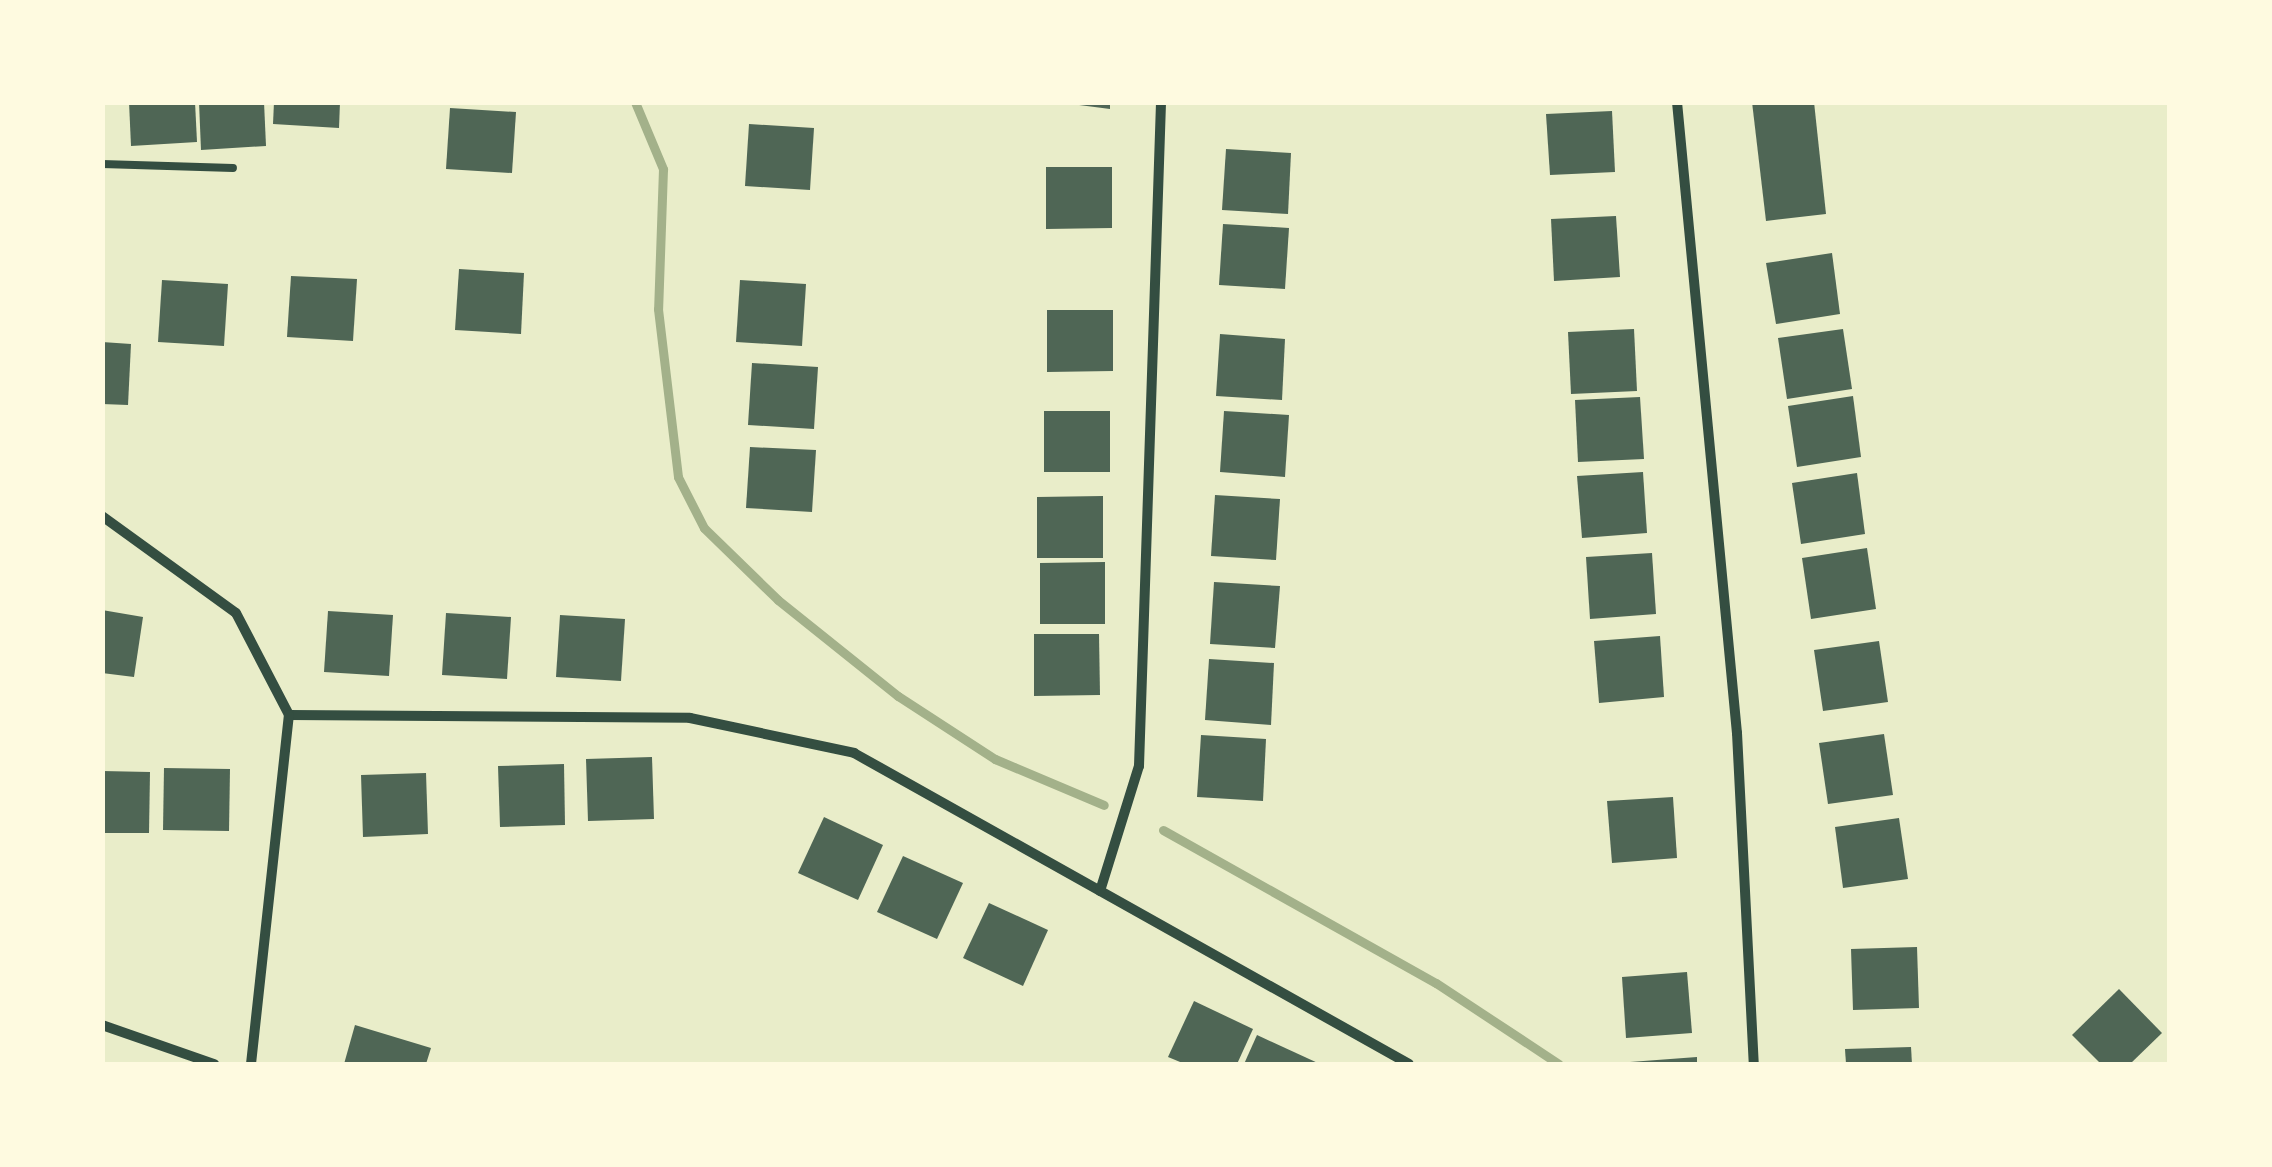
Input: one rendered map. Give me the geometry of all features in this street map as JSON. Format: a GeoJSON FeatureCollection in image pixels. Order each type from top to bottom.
{"type":"FeatureCollection","features":[{"type":"Feature","properties":{"kind":"street"},"geometry":{"type":"LineString","coordinates":[[1100,891],[1139,766],[1161,102]]}},
{"type":"Feature","properties":{"kind":"street"},"geometry":{"type":"LineString","coordinates":[[1678,102],[1737,734],[1754,1064]]}},
{"type":"Feature","properties":{"kind":"street"},"geometry":{"type":"LineString","coordinates":[[102,516],[236,612],[289,715],[251,1064]]}},
{"type":"Feature","properties":{"kind":"street"},"geometry":{"type":"LineString","coordinates":[[289,715],[690,718],[854,753],[1409,1064]]}},
{"type":"Feature","properties":{"kind":"street"},"geometry":{"type":"LineString","coordinates":[[102,1026],[214,1064]]}},
{"type":"Feature","properties":{"kind":"lane"},"geometry":{"type":"LineString","coordinates":[[102,164],[232,168]]}},
{"type":"Feature","properties":{"kind":"building"},"geometry":{"type":"Polygon","coordinates":[[[129,102],[195,102],[197,142],[131,146],[129,102]]]}},
{"type":"Feature","properties":{"kind":"building"},"geometry":{"type":"Polygon","coordinates":[[[199,102],[264,102],[266,146],[201,150],[199,102]]]}},
{"type":"Feature","properties":{"kind":"building"},"geometry":{"type":"Polygon","coordinates":[[[274,102],[340,102],[339,128],[273,124],[274,102]]]}},
{"type":"Feature","properties":{"kind":"building"},"geometry":{"type":"Polygon","coordinates":[[[1056,102],[1110,102],[1110,109],[1056,102]]]}},
{"type":"Feature","properties":{"kind":"building"},"geometry":{"type":"Polygon","coordinates":[[[1752,102],[1814,102],[1826,214],[1766,221],[1752,102]]]}},
{"type":"Feature","properties":{"kind":"building"},"geometry":{"type":"Polygon","coordinates":[[[450,108],[516,112],[512,173],[446,169],[450,108]]]}},
{"type":"Feature","properties":{"kind":"building"},"geometry":{"type":"Polygon","coordinates":[[[1612,111],[1615,172],[1550,175],[1546,114],[1612,111]]]}},
{"type":"Feature","properties":{"kind":"building"},"geometry":{"type":"Polygon","coordinates":[[[749,124],[814,128],[810,190],[745,186],[749,124]]]}},
{"type":"Feature","properties":{"kind":"building"},"geometry":{"type":"Polygon","coordinates":[[[1226,149],[1291,153],[1288,214],[1222,210],[1226,149]]]}},
{"type":"Feature","properties":{"kind":"building"},"geometry":{"type":"Polygon","coordinates":[[[1046,167],[1112,167],[1112,228],[1046,229],[1046,167]]]}},
{"type":"Feature","properties":{"kind":"building"},"geometry":{"type":"Polygon","coordinates":[[[1616,216],[1620,277],[1554,281],[1551,219],[1616,216]]]}},
{"type":"Feature","properties":{"kind":"building"},"geometry":{"type":"Polygon","coordinates":[[[1223,224],[1289,228],[1285,289],[1219,285],[1223,224]]]}},
{"type":"Feature","properties":{"kind":"building"},"geometry":{"type":"Polygon","coordinates":[[[1832,253],[1840,314],[1776,324],[1766,263],[1832,253]]]}},
{"type":"Feature","properties":{"kind":"building"},"geometry":{"type":"Polygon","coordinates":[[[459,269],[524,273],[521,334],[455,330],[459,269]]]}},
{"type":"Feature","properties":{"kind":"building"},"geometry":{"type":"Polygon","coordinates":[[[291,276],[357,279],[353,341],[287,337],[291,276]]]}},
{"type":"Feature","properties":{"kind":"building"},"geometry":{"type":"Polygon","coordinates":[[[162,280],[228,284],[224,346],[158,342],[162,280]]]}},
{"type":"Feature","properties":{"kind":"building"},"geometry":{"type":"Polygon","coordinates":[[[740,280],[806,284],[802,346],[736,342],[740,280]]]}},
{"type":"Feature","properties":{"kind":"building"},"geometry":{"type":"Polygon","coordinates":[[[1047,310],[1113,310],[1113,371],[1047,372],[1047,310]]]}},
{"type":"Feature","properties":{"kind":"building"},"geometry":{"type":"Polygon","coordinates":[[[1634,329],[1637,391],[1571,394],[1568,332],[1634,329]]]}},
{"type":"Feature","properties":{"kind":"building"},"geometry":{"type":"Polygon","coordinates":[[[1843,329],[1852,389],[1787,399],[1778,338],[1843,329]]]}},
{"type":"Feature","properties":{"kind":"building"},"geometry":{"type":"Polygon","coordinates":[[[1220,334],[1285,339],[1282,400],[1216,396],[1220,334]]]}},
{"type":"Feature","properties":{"kind":"building"},"geometry":{"type":"Polygon","coordinates":[[[102,342],[131,344],[128,405],[102,404],[102,342]]]}},
{"type":"Feature","properties":{"kind":"building"},"geometry":{"type":"Polygon","coordinates":[[[752,363],[818,367],[814,429],[748,425],[752,363]]]}},
{"type":"Feature","properties":{"kind":"building"},"geometry":{"type":"Polygon","coordinates":[[[1853,396],[1861,457],[1797,467],[1788,406],[1853,396]]]}},
{"type":"Feature","properties":{"kind":"building"},"geometry":{"type":"Polygon","coordinates":[[[1640,397],[1644,459],[1578,462],[1575,400],[1640,397]]]}},
{"type":"Feature","properties":{"kind":"building"},"geometry":{"type":"Polygon","coordinates":[[[1044,411],[1110,411],[1110,472],[1044,472],[1044,411]]]}},
{"type":"Feature","properties":{"kind":"building"},"geometry":{"type":"Polygon","coordinates":[[[1224,411],[1289,415],[1285,477],[1220,472],[1224,411]]]}},
{"type":"Feature","properties":{"kind":"building"},"geometry":{"type":"Polygon","coordinates":[[[750,447],[816,450],[812,512],[746,508],[750,447]]]}},
{"type":"Feature","properties":{"kind":"building"},"geometry":{"type":"Polygon","coordinates":[[[1643,472],[1647,533],[1582,538],[1577,476],[1643,472]]]}},
{"type":"Feature","properties":{"kind":"building"},"geometry":{"type":"Polygon","coordinates":[[[1857,473],[1865,534],[1801,544],[1792,483],[1857,473]]]}},
{"type":"Feature","properties":{"kind":"building"},"geometry":{"type":"Polygon","coordinates":[[[1215,495],[1280,499],[1276,560],[1211,556],[1215,495]]]}},
{"type":"Feature","properties":{"kind":"building"},"geometry":{"type":"Polygon","coordinates":[[[1103,496],[1103,558],[1037,558],[1037,497],[1103,496]]]}},
{"type":"Feature","properties":{"kind":"building"},"geometry":{"type":"Polygon","coordinates":[[[1867,548],[1876,609],[1811,619],[1802,558],[1867,548]]]}},
{"type":"Feature","properties":{"kind":"building"},"geometry":{"type":"Polygon","coordinates":[[[1652,553],[1656,614],[1590,619],[1586,557],[1652,553]]]}},
{"type":"Feature","properties":{"kind":"building"},"geometry":{"type":"Polygon","coordinates":[[[1105,562],[1105,624],[1040,624],[1040,563],[1105,562]]]}},
{"type":"Feature","properties":{"kind":"building"},"geometry":{"type":"Polygon","coordinates":[[[1214,582],[1280,586],[1275,648],[1210,644],[1214,582]]]}},
{"type":"Feature","properties":{"kind":"building"},"geometry":{"type":"Polygon","coordinates":[[[102,610],[143,617],[134,677],[102,673],[102,610]]]}},
{"type":"Feature","properties":{"kind":"building"},"geometry":{"type":"Polygon","coordinates":[[[328,611],[393,615],[389,676],[324,672],[328,611]]]}},
{"type":"Feature","properties":{"kind":"building"},"geometry":{"type":"Polygon","coordinates":[[[446,613],[511,617],[507,679],[442,675],[446,613]]]}},
{"type":"Feature","properties":{"kind":"building"},"geometry":{"type":"Polygon","coordinates":[[[560,615],[625,619],[621,681],[556,677],[560,615]]]}},
{"type":"Feature","properties":{"kind":"building"},"geometry":{"type":"Polygon","coordinates":[[[1034,634],[1099,634],[1100,695],[1034,696],[1034,634]]]}},
{"type":"Feature","properties":{"kind":"building"},"geometry":{"type":"Polygon","coordinates":[[[1660,636],[1664,697],[1599,703],[1594,641],[1660,636]]]}},
{"type":"Feature","properties":{"kind":"building"},"geometry":{"type":"Polygon","coordinates":[[[1879,641],[1888,702],[1823,711],[1814,650],[1879,641]]]}},
{"type":"Feature","properties":{"kind":"building"},"geometry":{"type":"Polygon","coordinates":[[[1209,659],[1274,663],[1271,725],[1205,720],[1209,659]]]}},
{"type":"Feature","properties":{"kind":"building"},"geometry":{"type":"Polygon","coordinates":[[[1884,734],[1893,795],[1828,804],[1819,743],[1884,734]]]}},
{"type":"Feature","properties":{"kind":"building"},"geometry":{"type":"Polygon","coordinates":[[[1201,735],[1266,739],[1263,801],[1197,797],[1201,735]]]}},
{"type":"Feature","properties":{"kind":"building"},"geometry":{"type":"Polygon","coordinates":[[[652,757],[654,819],[588,821],[586,759],[652,757]]]}},
{"type":"Feature","properties":{"kind":"building"},"geometry":{"type":"Polygon","coordinates":[[[564,764],[565,825],[500,827],[498,766],[564,764]]]}},
{"type":"Feature","properties":{"kind":"building"},"geometry":{"type":"Polygon","coordinates":[[[164,768],[230,769],[229,831],[163,830],[164,768]]]}},
{"type":"Feature","properties":{"kind":"building"},"geometry":{"type":"Polygon","coordinates":[[[102,771],[150,772],[149,833],[102,833],[102,771]]]}},
{"type":"Feature","properties":{"kind":"building"},"geometry":{"type":"Polygon","coordinates":[[[426,773],[428,834],[363,837],[361,775],[426,773]]]}},
{"type":"Feature","properties":{"kind":"building"},"geometry":{"type":"Polygon","coordinates":[[[1673,797],[1677,858],[1612,863],[1607,801],[1673,797]]]}},
{"type":"Feature","properties":{"kind":"building"},"geometry":{"type":"Polygon","coordinates":[[[824,817],[883,845],[858,900],[798,873],[824,817]]]}},
{"type":"Feature","properties":{"kind":"building"},"geometry":{"type":"Polygon","coordinates":[[[1899,818],[1908,879],[1843,888],[1835,827],[1899,818]]]}},
{"type":"Feature","properties":{"kind":"building"},"geometry":{"type":"Polygon","coordinates":[[[903,856],[963,883],[937,939],[877,912],[903,856]]]}},
{"type":"Feature","properties":{"kind":"building"},"geometry":{"type":"Polygon","coordinates":[[[989,903],[1048,930],[1023,986],[963,958],[989,903]]]}},
{"type":"Feature","properties":{"kind":"building"},"geometry":{"type":"Polygon","coordinates":[[[1917,947],[1919,1008],[1853,1010],[1851,949],[1917,947]]]}},
{"type":"Feature","properties":{"kind":"building"},"geometry":{"type":"Polygon","coordinates":[[[1687,972],[1692,1033],[1626,1038],[1622,977],[1687,972]]]}},
{"type":"Feature","properties":{"kind":"building"},"geometry":{"type":"Polygon","coordinates":[[[2119,989],[2162,1033],[2130,1064],[2101,1064],[2072,1035],[2119,989]]]}},
{"type":"Feature","properties":{"kind":"building"},"geometry":{"type":"Polygon","coordinates":[[[1194,1001],[1253,1029],[1237,1064],[1185,1064],[1168,1057],[1194,1001]]]}},
{"type":"Feature","properties":{"kind":"building"},"geometry":{"type":"Polygon","coordinates":[[[355,1025],[431,1048],[426,1064],[344,1064],[355,1025]]]}},
{"type":"Feature","properties":{"kind":"building"},"geometry":{"type":"Polygon","coordinates":[[[1257,1035],[1320,1064],[1244,1064],[1257,1035]]]}},
{"type":"Feature","properties":{"kind":"building"},"geometry":{"type":"Polygon","coordinates":[[[1911,1047],[1912,1064],[1846,1064],[1845,1049],[1911,1047]]]}},
{"type":"Feature","properties":{"kind":"building"},"geometry":{"type":"Polygon","coordinates":[[[1697,1057],[1697,1064],[1630,1064],[1630,1062],[1697,1057]]]}},
{"type":"Feature","properties":{"kind":"waterway"},"geometry":{"type":"LineString","coordinates":[[635,102],[663,169],[658,309],[678,477],[704,528],[778,600],[898,696],[995,759],[1104,805]]}},
{"type":"Feature","properties":{"kind":"waterway"},"geometry":{"type":"LineString","coordinates":[[1163,830],[1436,983],[1559,1064]]}}]}
